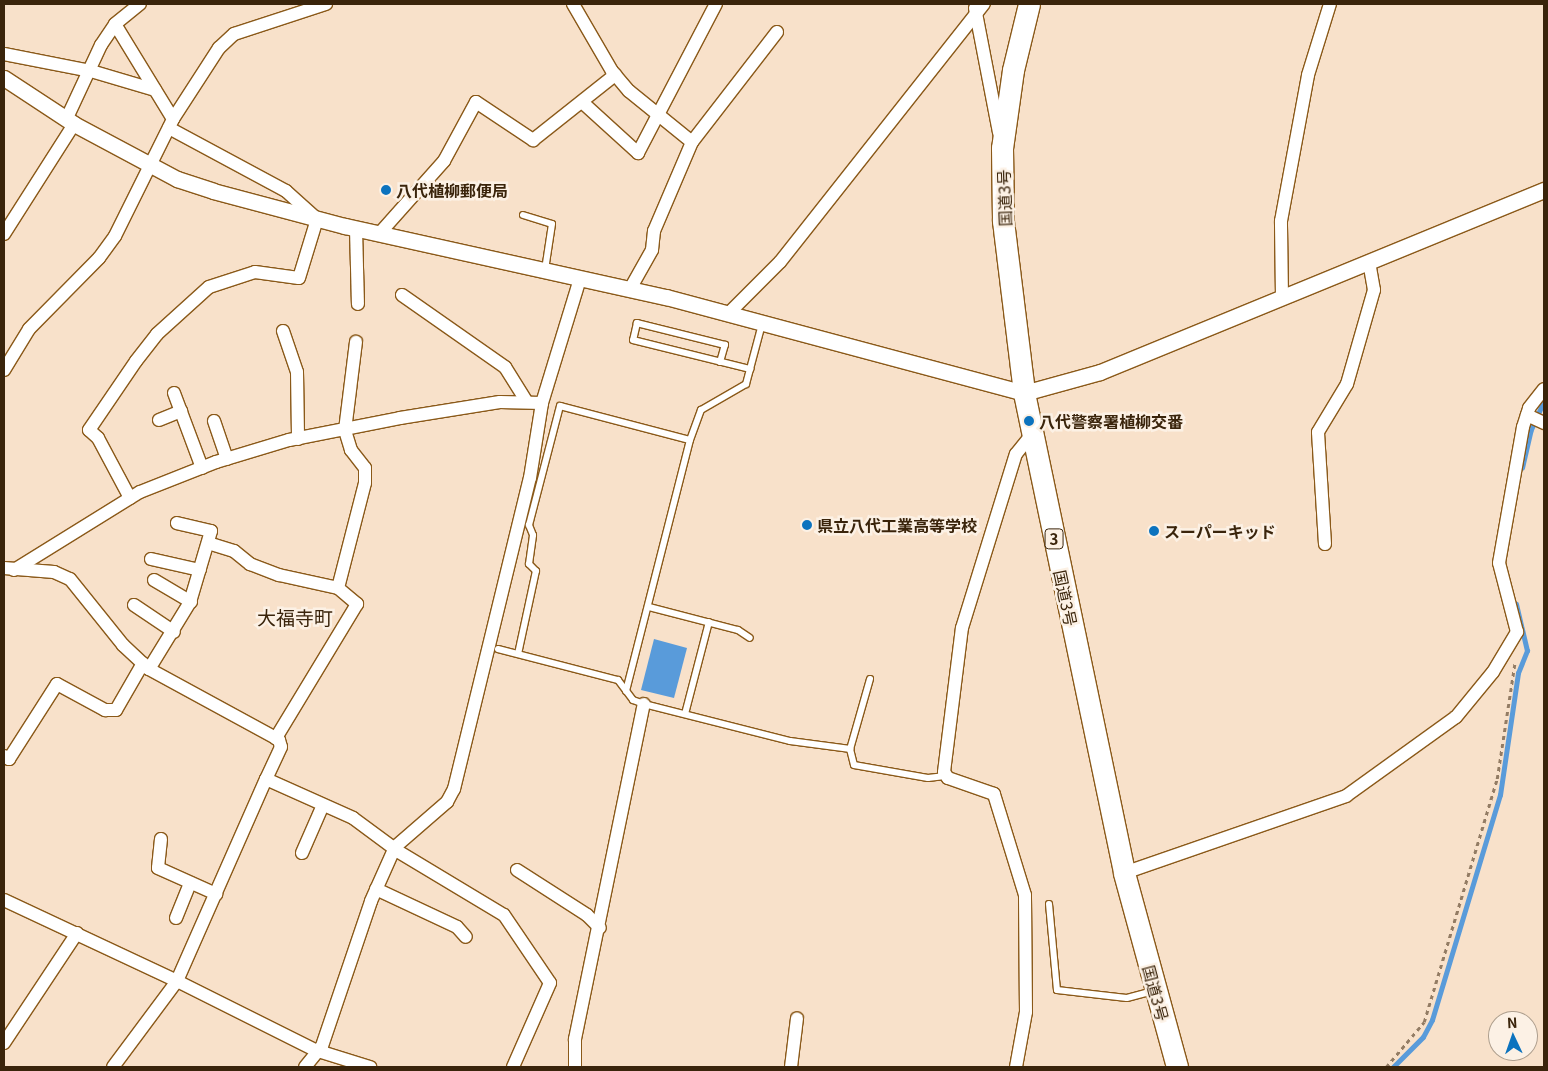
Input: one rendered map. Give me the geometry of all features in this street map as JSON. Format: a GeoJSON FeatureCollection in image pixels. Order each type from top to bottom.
{"type":"FeatureCollection","features":[{"type":"Feature","properties":{"kind":"highway","name":"国道3号"},"geometry":{"type":"LineString","coordinates":[[1029,4],[1012,70],[1002,148],[1003,221],[1024,392],[1124,874],[1177,1067]]}},
{"type":"Feature","properties":{"kind":"street"},"geometry":{"type":"LineString","coordinates":[[4,234],[70,122],[91,71],[115,24],[140,4]]}},
{"type":"Feature","properties":{"kind":"street"},"geometry":{"type":"LineString","coordinates":[[4,370],[29,329],[99,258],[153,165],[171,124],[219,48],[234,34],[326,4]]}},
{"type":"Feature","properties":{"kind":"street"},"geometry":{"type":"LineString","coordinates":[[573,4],[615,75],[692,142]]}},
{"type":"Feature","properties":{"kind":"street"},"geometry":{"type":"LineString","coordinates":[[582,102],[638,153],[716,4]]}},
{"type":"Feature","properties":{"kind":"street"},"geometry":{"type":"LineString","coordinates":[[1282,298],[1281,221],[1308,75],[1330,4]]}},
{"type":"Feature","properties":{"kind":"street"},"geometry":{"type":"LineString","coordinates":[[978,7],[1002,148]]}},
{"type":"Feature","properties":{"kind":"street"},"geometry":{"type":"LineString","coordinates":[[729,313],[780,262],[978,7]]}},
{"type":"Feature","properties":{"kind":"street"},"geometry":{"type":"LineString","coordinates":[[115,24],[155,90],[171,124],[286,191],[317,219]]}},
{"type":"Feature","properties":{"kind":"street"},"geometry":{"type":"LineString","coordinates":[[630,289],[652,250],[654,231],[692,142],[777,32]]}},
{"type":"Feature","properties":{"kind":"street"},"geometry":{"type":"LineString","coordinates":[[4,54],[91,71],[155,90]]}},
{"type":"Feature","properties":{"kind":"street"},"geometry":{"type":"LineString","coordinates":[[379,234],[444,161],[476,102],[533,140],[615,75]]}},
{"type":"Feature","properties":{"kind":"street"},"geometry":{"type":"LineString","coordinates":[[4,78],[70,122],[153,165],[213,191],[379,234],[630,289],[729,313],[1024,392],[1100,372],[1544,190]]}},
{"type":"Feature","properties":{"kind":"street"},"geometry":{"type":"LineString","coordinates":[[130,498],[98,438],[89,430],[136,360],[157,334],[209,287],[255,272],[299,278],[317,219]]}},
{"type":"Feature","properties":{"kind":"street"},"geometry":{"type":"LineString","coordinates":[[356,228],[358,304]]}},
{"type":"Feature","properties":{"kind":"street"},"geometry":{"type":"LineString","coordinates":[[1325,544],[1318,432],[1347,384],[1374,290],[1370,261]]}},
{"type":"Feature","properties":{"kind":"street"},"geometry":{"type":"LineString","coordinates":[[305,1067],[315,1050],[322,1046],[376,889],[395,847],[447,802],[454,790],[530,478],[542,403],[580,279]]}},
{"type":"Feature","properties":{"kind":"street"},"geometry":{"type":"LineString","coordinates":[[402,295],[504,367],[526,400]]}},
{"type":"Feature","properties":{"kind":"street"},"geometry":{"type":"LineString","coordinates":[[283,331],[298,372],[298,439]]}},
{"type":"Feature","properties":{"kind":"street"},"geometry":{"type":"LineString","coordinates":[[338,588],[365,482],[365,468],[351,450],[345,430],[356,342]]}},
{"type":"Feature","properties":{"kind":"street"},"geometry":{"type":"LineString","coordinates":[[1124,874],[1346,796],[1369,783],[1456,717],[1493,672],[1514,638],[1517,623],[1498,564],[1511,480],[1528,415],[1544,389]]}},
{"type":"Feature","properties":{"kind":"street"},"geometry":{"type":"LineString","coordinates":[[174,393],[202,468]]}},
{"type":"Feature","properties":{"kind":"street"},"geometry":{"type":"LineString","coordinates":[[9,569],[130,498],[228,459],[298,439],[345,430],[526,400],[542,403]]}},
{"type":"Feature","properties":{"kind":"street"},"geometry":{"type":"LineString","coordinates":[[159,420],[181,411]]}},
{"type":"Feature","properties":{"kind":"street"},"geometry":{"type":"LineString","coordinates":[[1528,415],[1544,423]]}},
{"type":"Feature","properties":{"kind":"street"},"geometry":{"type":"LineString","coordinates":[[214,421],[228,459]]}},
{"type":"Feature","properties":{"kind":"street"},"geometry":{"type":"LineString","coordinates":[[1016,1067],[1026,1012],[1025,895],[994,794],[945,776],[962,628],[1016,454],[1032,434]]}},
{"type":"Feature","properties":{"kind":"street"},"geometry":{"type":"LineString","coordinates":[[4,756],[9,759],[57,684],[105,710],[116,710],[146,666],[174,632],[191,602],[211,531],[177,523]]}},
{"type":"Feature","properties":{"kind":"street"},"geometry":{"type":"LineString","coordinates":[[208,543],[234,550],[250,564],[280,575],[338,588],[357,604],[276,738]]}},
{"type":"Feature","properties":{"kind":"street"},"geometry":{"type":"LineString","coordinates":[[151,559],[200,570]]}},
{"type":"Feature","properties":{"kind":"street"},"geometry":{"type":"LineString","coordinates":[[9,569],[54,572],[70,579],[146,666],[276,738],[281,747],[177,981],[113,1067]]}},
{"type":"Feature","properties":{"kind":"street"},"geometry":{"type":"LineString","coordinates":[[154,580],[191,602]]}},
{"type":"Feature","properties":{"kind":"street"},"geometry":{"type":"LineString","coordinates":[[134,604],[174,632]]}},
{"type":"Feature","properties":{"kind":"street"},"geometry":{"type":"LineString","coordinates":[[575,1067],[575,1038],[600,928],[644,704]]}},
{"type":"Feature","properties":{"kind":"street"},"geometry":{"type":"LineString","coordinates":[[266,779],[353,818],[395,847],[504,915],[544,970],[550,983],[513,1067]]}},
{"type":"Feature","properties":{"kind":"street"},"geometry":{"type":"LineString","coordinates":[[302,853],[323,805]]}},
{"type":"Feature","properties":{"kind":"street"},"geometry":{"type":"LineString","coordinates":[[161,839],[158,868],[216,894]]}},
{"type":"Feature","properties":{"kind":"street"},"geometry":{"type":"LineString","coordinates":[[517,870],[587,915],[600,928]]}},
{"type":"Feature","properties":{"kind":"street"},"geometry":{"type":"LineString","coordinates":[[176,918],[190,883]]}},
{"type":"Feature","properties":{"kind":"street"},"geometry":{"type":"LineString","coordinates":[[376,889],[457,927],[466,937]]}},
{"type":"Feature","properties":{"kind":"street"},"geometry":{"type":"LineString","coordinates":[[4,900],[177,981],[315,1050],[370,1067]]}},
{"type":"Feature","properties":{"kind":"street"},"geometry":{"type":"LineString","coordinates":[[4,1043],[77,933]]}},
{"type":"Feature","properties":{"kind":"street"},"geometry":{"type":"LineString","coordinates":[[791,1067],[797,1018]]}},
{"type":"Feature","properties":{"kind":"lane"},"geometry":{"type":"LineString","coordinates":[[523,216],[552,224],[545,271]]}},
{"type":"Feature","properties":{"kind":"lane"},"geometry":{"type":"LineString","coordinates":[[720,362],[725,345],[637,323],[633,340],[720,362],[750,369]]}},
{"type":"Feature","properties":{"kind":"lane"},"geometry":{"type":"LineString","coordinates":[[626,691],[649,607],[690,440],[701,410],[746,384],[762,323]]}},
{"type":"Feature","properties":{"kind":"lane"},"geometry":{"type":"LineString","coordinates":[[518,654],[536,571],[529,564],[533,535],[530,525],[560,406],[690,440]]}},
{"type":"Feature","properties":{"kind":"lane"},"geometry":{"type":"LineString","coordinates":[[649,607],[709,622],[750,638]]}},
{"type":"Feature","properties":{"kind":"lane"},"geometry":{"type":"LineString","coordinates":[[685,714],[709,622]]}},
{"type":"Feature","properties":{"kind":"lane"},"geometry":{"type":"LineString","coordinates":[[498,649],[618,680],[626,691],[644,704],[790,741],[850,749]]}},
{"type":"Feature","properties":{"kind":"lane"},"geometry":{"type":"LineString","coordinates":[[870,680],[850,749],[854,765],[920,777],[945,776]]}},
{"type":"Feature","properties":{"kind":"lane"},"geometry":{"type":"LineString","coordinates":[[1049,904],[1057,990],[1127,998],[1156,991]]}},
{"type":"Feature","properties":{"kind":"path"},"geometry":{"type":"LineString","coordinates":[[1386,1067],[1424,1022],[1497,779],[1512,669],[1521,646],[1514,638]]}},
{"type":"Feature","properties":{"kind":"water"},"geometry":{"type":"Polygon","coordinates":[[[654,639],[687,648],[674,698],[641,690],[654,639]]]}},
{"type":"Feature","properties":{"kind":"waterway"},"geometry":{"type":"LineString","coordinates":[[1522,468],[1530,432],[1544,401]]}},
{"type":"Feature","properties":{"kind":"waterway"},"geometry":{"type":"LineString","coordinates":[[1393,1067],[1423,1037],[1432,1020],[1500,795],[1518,673],[1527,651],[1516,604]]}},
{"type":"Feature","properties":{"kind":"place","name":"八代植柳郵便局"},"geometry":{"type":"Point","coordinates":[386,190]}},
{"type":"Feature","properties":{"kind":"place","name":"八代警察署植柳交番"},"geometry":{"type":"Point","coordinates":[1029,421]}},
{"type":"Feature","properties":{"kind":"place","name":"県立八代工業高等学校"},"geometry":{"type":"Point","coordinates":[807,525]}},
{"type":"Feature","properties":{"kind":"place","name":"スーパーキッド"},"geometry":{"type":"Point","coordinates":[1154,531]}},
{"type":"Feature","properties":{"kind":"district","name":"大福寺町"},"geometry":{"type":"Point","coordinates":[295,617]}}]}
